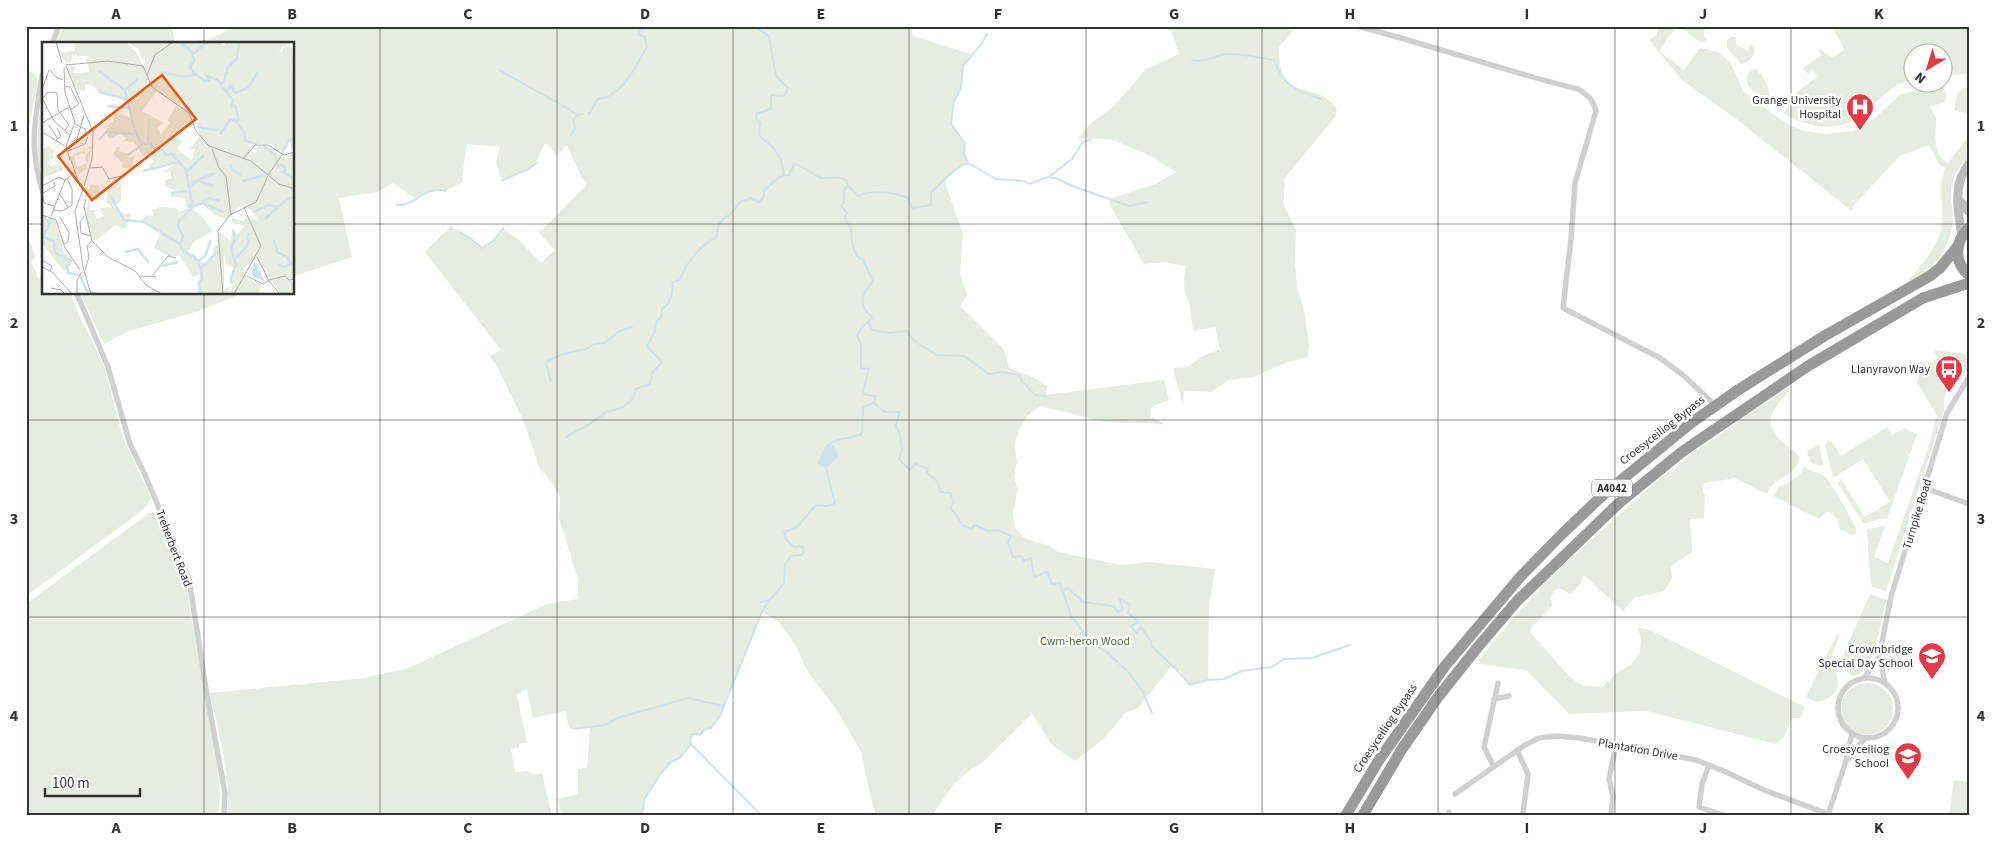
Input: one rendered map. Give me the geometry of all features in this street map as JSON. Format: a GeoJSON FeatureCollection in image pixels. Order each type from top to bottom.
{"type":"FeatureCollection","features":[{"type":"Feature","properties":{"kind":"highway","name":"Croesyceiliog Bypass"},"geometry":{"type":"LineString","coordinates":[[1346,815],[1379,760],[1445,666],[1522,576],[1562,534],[1647,458],[1716,406],[1826,335],[1930,276],[1940,268],[1963,237]]}},
{"type":"Feature","properties":{"kind":"highway"},"geometry":{"type":"LineString","coordinates":[[1963,237],[1960,264],[1969,275]]}},
{"type":"Feature","properties":{"kind":"highway","name":"Croesyceiliog Bypass"},"geometry":{"type":"LineString","coordinates":[[1363,815],[1402,749],[1438,697],[1477,648],[1517,601],[1619,503],[1684,452],[1808,366],[1922,298],[1969,283]]}},
{"type":"Feature","properties":{"kind":"main road"},"geometry":{"type":"LineString","coordinates":[[1963,237],[1958,199],[1958,181],[1969,164]]}},
{"type":"Feature","properties":{"kind":"main road"},"geometry":{"type":"LineString","coordinates":[[1958,199],[1969,212]]}},
{"type":"Feature","properties":{"kind":"street"},"geometry":{"type":"LineString","coordinates":[[53,42],[59,26]]}},
{"type":"Feature","properties":{"kind":"street"},"geometry":{"type":"LineString","coordinates":[[1357,26],[1578,89],[1588,95],[1594,103],[1596,111],[1575,183],[1563,308],[1660,358],[1683,375],[1716,406]]}},
{"type":"Feature","properties":{"kind":"street"},"geometry":{"type":"LineString","coordinates":[[42,80],[34,119],[33,138],[36,172],[42,190]]}},
{"type":"Feature","properties":{"kind":"street","name":"Treherbert Road"},"geometry":{"type":"LineString","coordinates":[[77,295],[108,367],[130,444],[145,475],[188,579],[225,793],[224,815]]}},
{"type":"Feature","properties":{"kind":"street","name":"Turnpike Road"},"geometry":{"type":"LineString","coordinates":[[1852,733],[1842,723],[1838,704],[1842,692],[1848,685],[1864,678],[1879,657],[1891,597],[1947,413],[1969,377]]}},
{"type":"Feature","properties":{"kind":"street"},"geometry":{"type":"LineString","coordinates":[[1925,488],[1969,504]]}},
{"type":"Feature","properties":{"kind":"street","name":"Turnpike Road"},"geometry":{"type":"LineString","coordinates":[[1865,738],[1878,736],[1886,732],[1892,727],[1897,717],[1897,700],[1894,693],[1885,683],[1879,657]]}},
{"type":"Feature","properties":{"kind":"street"},"geometry":{"type":"LineString","coordinates":[[1864,678],[1871,678],[1885,683]]}},
{"type":"Feature","properties":{"kind":"street"},"geometry":{"type":"LineString","coordinates":[[1494,767],[1484,747],[1498,683]]}},
{"type":"Feature","properties":{"kind":"street"},"geometry":{"type":"LineString","coordinates":[[1494,699],[1509,696]]}},
{"type":"Feature","properties":{"kind":"street"},"geometry":{"type":"LineString","coordinates":[[1828,814],[1846,761],[1852,733],[1865,738],[1846,761]]}},
{"type":"Feature","properties":{"kind":"street","name":"Plantation Drive"},"geometry":{"type":"LineString","coordinates":[[1455,794],[1517,750],[1539,738],[1556,736],[1580,738],[1685,757],[1828,814]]}},
{"type":"Feature","properties":{"kind":"street"},"geometry":{"type":"LineString","coordinates":[[1611,815],[1613,796],[1610,779],[1616,745]]}},
{"type":"Feature","properties":{"kind":"street"},"geometry":{"type":"LineString","coordinates":[[1517,750],[1528,774],[1523,813],[1525,815]]}},
{"type":"Feature","properties":{"kind":"street"},"geometry":{"type":"LineString","coordinates":[[1709,765],[1702,784],[1699,806],[1722,815]]}},
{"type":"Feature","properties":{"kind":"green space"},"geometry":{"type":"Polygon","coordinates":[[[63,26],[172,26],[175,42],[56,42],[63,26]]]}},
{"type":"Feature","properties":{"kind":"green space","name":"Cwm-heron Wood"},"geometry":{"type":"Polygon","coordinates":[[[254,26],[910,26],[913,36],[971,54],[963,66],[961,88],[954,101],[951,124],[965,143],[964,153],[968,163],[944,179],[963,235],[960,274],[967,295],[960,306],[1004,350],[1009,368],[1034,378],[1047,386],[1046,395],[1164,380],[1169,400],[1153,406],[1150,410],[1151,417],[1165,424],[1104,422],[1040,406],[1027,416],[1014,445],[1017,461],[1014,478],[1018,489],[1013,513],[1015,527],[1023,537],[1034,542],[1049,545],[1058,552],[1120,565],[1150,562],[1215,569],[1209,607],[1208,680],[1190,685],[1180,671],[1171,667],[1138,708],[1125,713],[1106,737],[1075,761],[1052,745],[1032,714],[983,762],[971,769],[954,784],[932,815],[876,815],[861,751],[836,709],[808,672],[793,641],[779,622],[762,612],[720,716],[711,728],[705,729],[700,735],[693,734],[690,739],[691,744],[680,758],[671,762],[662,772],[645,798],[642,815],[561,815],[558,799],[578,794],[578,769],[587,768],[590,727],[569,729],[565,711],[533,718],[527,689],[517,695],[527,743],[519,744],[519,748],[511,749],[515,772],[528,771],[534,775],[542,773],[552,815],[227,815],[228,785],[226,770],[210,693],[364,678],[406,669],[547,604],[578,599],[578,579],[559,518],[560,496],[540,469],[524,422],[497,366],[490,356],[501,350],[425,252],[451,226],[482,248],[494,240],[503,228],[520,241],[541,263],[555,250],[539,233],[587,184],[582,178],[568,147],[566,145],[557,156],[548,144],[544,144],[537,160],[529,170],[502,181],[496,162],[500,147],[467,144],[462,177],[463,182],[445,191],[430,192],[416,199],[393,183],[377,192],[339,198],[352,257],[295,276],[295,42],[192,42],[211,39],[229,29],[254,28],[254,26]]]}},
{"type":"Feature","properties":{"kind":"green space"},"geometry":{"type":"Polygon","coordinates":[[[1164,26],[1281,26],[1293,31],[1279,47],[1280,65],[1285,77],[1292,84],[1329,100],[1337,109],[1335,117],[1283,180],[1285,184],[1283,203],[1296,230],[1295,261],[1297,287],[1305,315],[1309,343],[1308,357],[1288,362],[1253,377],[1228,380],[1212,392],[1184,391],[1183,406],[1173,368],[1187,367],[1201,357],[1220,349],[1215,327],[1193,331],[1189,301],[1184,289],[1186,266],[1164,262],[1144,264],[1111,207],[1109,199],[1156,184],[1176,172],[1149,155],[1110,139],[1078,138],[1091,123],[1113,107],[1146,69],[1179,54],[1172,32],[1164,26]]]}},
{"type":"Feature","properties":{"kind":"green space"},"geometry":{"type":"Polygon","coordinates":[[[1658,26],[1677,26],[1659,51],[1684,70],[1700,48],[1718,52],[1730,62],[1743,91],[1774,115],[1791,126],[1804,131],[1825,134],[1854,131],[1877,116],[1901,94],[1910,92],[1945,92],[1945,103],[1930,106],[1936,118],[1937,150],[1939,155],[1948,163],[1969,136],[1969,157],[1958,169],[1953,179],[1951,187],[1953,218],[1951,234],[1940,257],[1920,276],[1908,281],[1934,247],[1941,232],[1941,183],[1945,168],[1939,164],[1929,145],[1900,156],[1853,206],[1852,211],[1735,118],[1683,81],[1649,40],[1657,35],[1658,26]]]}},
{"type":"Feature","properties":{"kind":"green space"},"geometry":{"type":"Polygon","coordinates":[[[1679,26],[1705,26],[1704,35],[1707,41],[1701,43],[1679,26]]]}},
{"type":"Feature","properties":{"kind":"green space"},"geometry":{"type":"Polygon","coordinates":[[[1838,26],[1969,26],[1969,74],[1952,75],[1952,42],[1902,42],[1902,83],[1882,97],[1857,119],[1836,126],[1804,123],[1783,113],[1797,92],[1817,77],[1813,71],[1808,74],[1803,68],[1821,55],[1818,51],[1820,49],[1832,58],[1844,50],[1834,32],[1838,26]]]}},
{"type":"Feature","properties":{"kind":"green space"},"geometry":{"type":"Polygon","coordinates":[[[1732,36],[1736,37],[1736,44],[1748,51],[1750,44],[1754,47],[1753,56],[1747,62],[1741,64],[1727,48],[1727,40],[1732,36]]]}},
{"type":"Feature","properties":{"kind":"green space"},"geometry":{"type":"Polygon","coordinates":[[[1754,68],[1762,76],[1766,84],[1770,104],[1754,93],[1747,83],[1748,73],[1754,68]]]}},
{"type":"Feature","properties":{"kind":"green space"},"geometry":{"type":"Polygon","coordinates":[[[26,69],[35,74],[38,80],[29,128],[30,167],[26,168],[26,69]]]}},
{"type":"Feature","properties":{"kind":"green space"},"geometry":{"type":"Polygon","coordinates":[[[1969,87],[1969,114],[1954,110],[1957,95],[1963,88],[1969,87]]]}},
{"type":"Feature","properties":{"kind":"green space"},"geometry":{"type":"Polygon","coordinates":[[[42,99],[42,177],[38,148],[38,124],[42,99]]]}},
{"type":"Feature","properties":{"kind":"green space"},"geometry":{"type":"Polygon","coordinates":[[[26,231],[36,258],[31,261],[38,278],[42,277],[42,295],[71,295],[76,309],[103,363],[123,438],[151,498],[143,510],[26,596],[26,231]]]}},
{"type":"Feature","properties":{"kind":"green space"},"geometry":{"type":"Polygon","coordinates":[[[81,295],[238,295],[196,312],[129,331],[104,344],[81,295]]]}},
{"type":"Feature","properties":{"kind":"green space"},"geometry":{"type":"Polygon","coordinates":[[[1937,350],[1965,354],[1969,365],[1964,374],[1946,392],[1944,410],[1886,591],[1872,587],[1867,529],[1885,526],[1874,557],[1888,563],[1927,451],[1937,416],[1917,382],[1923,361],[1927,365],[1938,358],[1934,352],[1937,350]]]}},
{"type":"Feature","properties":{"kind":"green space"},"geometry":{"type":"Polygon","coordinates":[[[1788,388],[1789,391],[1773,411],[1771,424],[1777,437],[1800,458],[1789,474],[1774,483],[1767,494],[1733,477],[1731,479],[1704,483],[1704,518],[1690,519],[1692,552],[1671,566],[1672,579],[1664,591],[1634,598],[1623,611],[1584,575],[1580,585],[1570,594],[1559,588],[1554,591],[1552,606],[1531,628],[1530,632],[1568,675],[1581,685],[1602,687],[1618,672],[1632,664],[1640,653],[1641,638],[1637,627],[1650,630],[1805,707],[1800,718],[1792,718],[1784,737],[1776,744],[1647,711],[1569,714],[1526,670],[1480,664],[1479,659],[1524,606],[1559,569],[1668,471],[1671,473],[1693,452],[1716,438],[1752,410],[1765,404],[1788,388]]]}},
{"type":"Feature","properties":{"kind":"green space"},"geometry":{"type":"Polygon","coordinates":[[[1887,427],[1892,435],[1904,428],[1917,434],[1887,519],[1863,523],[1838,483],[1841,479],[1865,517],[1890,502],[1863,459],[1833,478],[1825,445],[1828,440],[1831,441],[1841,456],[1887,427]]]}},
{"type":"Feature","properties":{"kind":"green space"},"geometry":{"type":"Polygon","coordinates":[[[1819,444],[1822,466],[1811,463],[1807,454],[1809,450],[1819,444]]]}},
{"type":"Feature","properties":{"kind":"green space"},"geometry":{"type":"Polygon","coordinates":[[[1804,466],[1823,475],[1829,481],[1856,528],[1856,534],[1853,536],[1840,529],[1837,519],[1830,512],[1826,512],[1819,519],[1773,496],[1780,487],[1798,476],[1804,466]]]}},
{"type":"Feature","properties":{"kind":"green space"},"geometry":{"type":"Polygon","coordinates":[[[156,512],[187,591],[217,765],[220,791],[218,815],[26,815],[26,604],[149,513],[156,512]]]}},
{"type":"Feature","properties":{"kind":"green space"},"geometry":{"type":"Polygon","coordinates":[[[1870,594],[1886,600],[1880,631],[1873,654],[1868,663],[1862,671],[1854,676],[1844,670],[1841,660],[1870,594]]]}},
{"type":"Feature","properties":{"kind":"green space"},"geometry":{"type":"Polygon","coordinates":[[[1837,634],[1840,635],[1833,651],[1832,664],[1838,678],[1837,689],[1832,696],[1816,702],[1806,697],[1837,634]]]}},
{"type":"Feature","properties":{"kind":"green space"},"geometry":{"type":"Polygon","coordinates":[[[1867,683],[1881,687],[1889,695],[1893,709],[1889,723],[1881,731],[1867,735],[1853,731],[1845,723],[1841,709],[1845,695],[1853,687],[1867,683]]]}},
{"type":"Feature","properties":{"kind":"green space"},"geometry":{"type":"Polygon","coordinates":[[[1954,780],[1969,782],[1969,815],[1949,815],[1954,780]]]}},
{"type":"Feature","properties":{"kind":"water"},"geometry":{"type":"Polygon","coordinates":[[[830,443],[837,450],[838,458],[826,468],[817,463],[826,445],[830,443]]]}},
{"type":"Feature","properties":{"kind":"waterway"},"geometry":{"type":"LineString","coordinates":[[589,114],[598,99],[615,93],[633,71],[647,47],[645,37],[638,34],[641,29],[647,29],[648,26]]}},
{"type":"Feature","properties":{"kind":"waterway"},"geometry":{"type":"LineString","coordinates":[[753,26],[769,36],[776,76],[788,88],[784,96],[771,95],[771,109],[756,114],[756,118],[760,123],[759,135],[774,149],[781,160],[784,175],[789,175],[794,164],[822,178],[841,178],[846,180],[848,185],[844,190],[844,202],[841,206],[847,213],[845,218],[851,229],[852,244],[857,256],[863,260],[873,281],[866,290],[862,301],[864,308],[872,318],[862,327],[857,336],[861,344],[861,368],[869,369],[862,394],[875,396],[874,403],[863,407],[862,434],[830,443]]}},
{"type":"Feature","properties":{"kind":"waterway"},"geometry":{"type":"LineString","coordinates":[[968,163],[964,153],[965,143],[951,124],[954,101],[961,88],[963,66],[987,34]]}},
{"type":"Feature","properties":{"kind":"waterway"},"geometry":{"type":"LineString","coordinates":[[1192,60],[1207,60],[1233,54],[1274,60],[1286,82],[1297,90],[1321,99]]}},
{"type":"Feature","properties":{"kind":"waterway"},"geometry":{"type":"LineString","coordinates":[[499,70],[577,115]]}},
{"type":"Feature","properties":{"kind":"waterway"},"geometry":{"type":"LineString","coordinates":[[571,135],[575,129],[574,119],[577,115],[583,114]]}},
{"type":"Feature","properties":{"kind":"waterway"},"geometry":{"type":"LineString","coordinates":[[1049,177],[1072,159],[1082,143],[1091,139]]}},
{"type":"Feature","properties":{"kind":"waterway"},"geometry":{"type":"LineString","coordinates":[[502,181],[537,163]]}},
{"type":"Feature","properties":{"kind":"waterway"},"geometry":{"type":"LineString","coordinates":[[848,186],[858,196],[877,192],[889,193],[908,198],[912,208],[931,205],[931,193],[953,171],[968,163],[996,179],[1024,181],[1029,184],[1048,177],[1129,206],[1148,202]]}},
{"type":"Feature","properties":{"kind":"waterway"},"geometry":{"type":"LineString","coordinates":[[566,437],[590,424],[606,412],[621,408],[632,400],[636,389],[650,384],[652,373],[662,362],[647,346],[655,331],[656,322],[661,317],[662,309],[670,301],[673,282],[680,280],[685,268],[699,250],[716,238],[719,224],[731,214],[740,202],[750,198],[759,202],[764,197],[764,190],[784,175]]}},
{"type":"Feature","properties":{"kind":"waterway"},"geometry":{"type":"LineString","coordinates":[[397,205],[409,203],[431,191],[445,191]]}},
{"type":"Feature","properties":{"kind":"waterway"},"geometry":{"type":"LineString","coordinates":[[460,232],[482,248],[494,240],[503,228]]}},
{"type":"Feature","properties":{"kind":"waterway"},"geometry":{"type":"LineString","coordinates":[[869,323],[872,330],[889,333],[907,331],[913,340],[937,355],[964,356],[989,374],[1002,372],[1019,375],[1035,395],[1046,396]]}},
{"type":"Feature","properties":{"kind":"waterway"},"geometry":{"type":"LineString","coordinates":[[551,381],[546,364],[548,361],[563,354],[604,343],[620,331],[632,327]]}},
{"type":"Feature","properties":{"kind":"waterway"},"geometry":{"type":"LineString","coordinates":[[874,403],[885,412],[899,412],[896,427],[900,435],[902,450],[899,459],[910,470],[915,464],[928,469],[926,472],[937,481],[941,492],[950,493],[954,501],[950,509],[962,525],[971,529],[975,525],[988,531],[999,530],[1011,536],[1008,543],[1013,557],[1021,556],[1024,561],[1031,558],[1034,577],[1047,572],[1052,584],[1060,583],[1062,591],[1068,588],[1083,602],[1113,606],[1118,612],[1123,609],[1119,598],[1130,605],[1128,613],[1139,622],[1131,626],[1136,633],[1141,627],[1151,641],[1151,646],[1190,685],[1208,680],[1224,679],[1242,671],[1272,667],[1284,659],[1312,658],[1350,645]]}},
{"type":"Feature","properties":{"kind":"waterway"},"geometry":{"type":"LineString","coordinates":[[642,815],[645,798],[662,772],[671,762],[680,758],[691,744],[690,739],[693,734],[700,735],[705,729],[711,728],[720,716],[762,612],[769,600],[784,584],[785,565],[791,556],[801,555],[804,552],[802,546],[794,547],[786,539],[784,532],[797,527],[816,505],[828,506],[835,503],[826,468]]}},
{"type":"Feature","properties":{"kind":"waterway"},"geometry":{"type":"LineString","coordinates":[[1063,591],[1071,616],[1091,642],[1108,653],[1129,673],[1143,692],[1152,713]]}},
{"type":"Feature","properties":{"kind":"waterway"},"geometry":{"type":"LineString","coordinates":[[761,602],[769,600]]}},
{"type":"Feature","properties":{"kind":"waterway"},"geometry":{"type":"LineString","coordinates":[[574,729],[605,725],[618,718],[688,698],[723,706]]}},
{"type":"Feature","properties":{"kind":"waterway"},"geometry":{"type":"LineString","coordinates":[[691,744],[761,815]]}},
{"type":"Feature","properties":{"kind":"place","name":"Grange University Hospital"},"geometry":{"type":"Point","coordinates":[1860,131]}},
{"type":"Feature","properties":{"kind":"place","name":"Llanyravon Way"},"geometry":{"type":"Point","coordinates":[1949,393]}},
{"type":"Feature","properties":{"kind":"place","name":"Crownbridge Special Day School"},"geometry":{"type":"Point","coordinates":[1932,680]}},
{"type":"Feature","properties":{"kind":"place","name":"Croesyceiliog School"},"geometry":{"type":"Point","coordinates":[1908,780]}}]}
